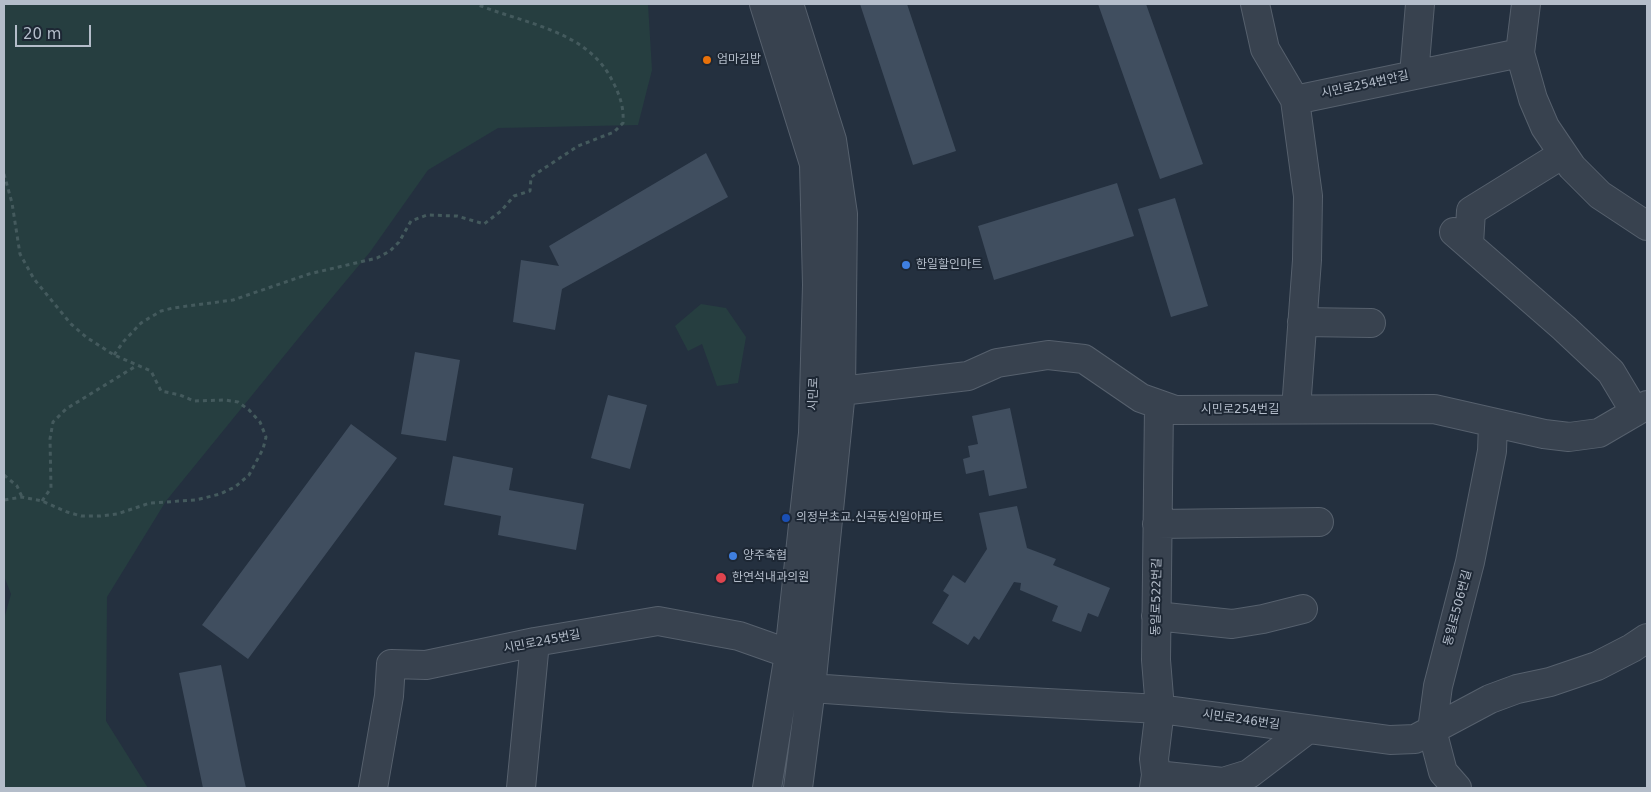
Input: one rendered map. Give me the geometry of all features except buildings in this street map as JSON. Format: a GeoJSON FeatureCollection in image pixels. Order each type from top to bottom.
{"type":"FeatureCollection","features":[{"type":"Feature","properties":{"kind":"street","name":"시민로"},"geometry":{"type":"LineString","coordinates":[[764,4],[814,164],[817,285],[805,668],[798,788]]}},
{"type":"Feature","properties":{"kind":"street","name":"시민로"},"geometry":{"type":"LineString","coordinates":[[767,788],[805,668],[841,391],[844,214],[832,140],[789,4]]}},
{"type":"Feature","properties":{"kind":"street"},"geometry":{"type":"LineString","coordinates":[[1255,4],[1265,49],[1295,100],[1308,196],[1307,260],[1296,409]]}},
{"type":"Feature","properties":{"kind":"street"},"geometry":{"type":"LineString","coordinates":[[1414,75],[1420,4]]}},
{"type":"Feature","properties":{"kind":"street"},"geometry":{"type":"LineString","coordinates":[[1526,4],[1520,53],[1533,100],[1545,127],[1572,167],[1600,195],[1647,226]]}},
{"type":"Feature","properties":{"kind":"street","name":"시민로254번안길"},"geometry":{"type":"LineString","coordinates":[[1295,100],[1520,53]]}},
{"type":"Feature","properties":{"kind":"street"},"geometry":{"type":"LineString","coordinates":[[1563,154],[1471,211],[1462,238],[1611,372],[1641,408]]}},
{"type":"Feature","properties":{"kind":"street"},"geometry":{"type":"LineString","coordinates":[[1302,322],[1371,323]]}},
{"type":"Feature","properties":{"kind":"street","name":"시민로254번길"},"geometry":{"type":"LineString","coordinates":[[841,391],[968,376],[997,363],[1048,355],[1084,359],[1141,398],[1175,410],[1434,409],[1544,434],[1569,437],[1599,433],[1641,408]]}},
{"type":"Feature","properties":{"kind":"street","name":"동일로522번길"},"geometry":{"type":"LineString","coordinates":[[1155,782],[1154,759],[1160,709],[1156,680],[1156,616],[1160,405]]}},
{"type":"Feature","properties":{"kind":"street","name":"동일로506번길"},"geometry":{"type":"LineString","coordinates":[[1457,788],[1443,772],[1432,730],[1438,686],[1476,534],[1492,452],[1493,423]]}},
{"type":"Feature","properties":{"kind":"street"},"geometry":{"type":"LineString","coordinates":[[1158,524],[1319,522]]}},
{"type":"Feature","properties":{"kind":"street"},"geometry":{"type":"LineString","coordinates":[[1156,616],[1232,624],[1304,609]]}},
{"type":"Feature","properties":{"kind":"street","name":"시민로245번길"},"geometry":{"type":"LineString","coordinates":[[373,788],[389,696],[391,664],[426,665],[535,642],[658,621],[739,636],[805,668]]}},
{"type":"Feature","properties":{"kind":"street","name":"시민로246번길"},"geometry":{"type":"LineString","coordinates":[[805,668],[954,698],[1160,709],[1390,740],[1415,739],[1490,699],[1516,689],[1550,682],[1597,666],[1647,638]]}},
{"type":"Feature","properties":{"kind":"street"},"geometry":{"type":"LineString","coordinates":[[521,788],[535,642]]}},
{"type":"Feature","properties":{"kind":"street"},"geometry":{"type":"LineString","coordinates":[[1155,782],[1224,785],[1249,774],[1308,729]]}},
{"type":"Feature","properties":{"kind":"path"},"geometry":{"type":"LineString","coordinates":[[114,355],[141,323],[161,311],[233,300],[309,274],[377,258],[390,251],[399,242],[411,222],[427,215],[457,216],[484,224],[514,196],[530,191],[530,177],[578,146],[614,132],[623,123],[624,110],[618,93],[599,60],[589,50],[576,42],[532,23],[476,4]]}},
{"type":"Feature","properties":{"kind":"path"},"geometry":{"type":"LineString","coordinates":[[4,174],[12,203],[20,254],[26,267],[71,324],[86,337],[114,355],[151,371],[161,391],[180,395],[194,401],[225,400],[238,402],[260,422],[266,436],[263,449],[249,474],[235,487],[220,494],[196,500],[150,503],[118,514],[100,516],[74,514],[42,500],[22,498],[4,500]]}},
{"type":"Feature","properties":{"kind":"path"},"geometry":{"type":"LineString","coordinates":[[42,500],[51,488],[50,439],[53,422],[66,409],[136,366]]}},
{"type":"Feature","properties":{"kind":"path"},"geometry":{"type":"LineString","coordinates":[[4,475],[17,486],[22,498]]}},
{"type":"Feature","properties":{"kind":"green space"},"geometry":{"type":"Polygon","coordinates":[[[4,4],[648,4],[652,70],[638,125],[498,128],[428,170],[370,252],[166,501],[107,597],[106,721],[148,788],[4,788],[4,619],[11,594],[4,576],[4,4]]]}},
{"type":"Feature","properties":{"kind":"green space"},"geometry":{"type":"Polygon","coordinates":[[[701,304],[726,308],[746,337],[738,383],[717,386],[702,344],[688,351],[675,326],[701,304]]]}},
{"type":"Feature","properties":{"kind":"place","name":"엄마김밥"},"geometry":{"type":"Point","coordinates":[707,60]}},
{"type":"Feature","properties":{"kind":"place","name":"한일할인마트"},"geometry":{"type":"Point","coordinates":[906,265]}},
{"type":"Feature","properties":{"kind":"place","name":"의정부초교.신곡동신일아파트"},"geometry":{"type":"Point","coordinates":[786,518]}},
{"type":"Feature","properties":{"kind":"place","name":"양주축협"},"geometry":{"type":"Point","coordinates":[733,556]}},
{"type":"Feature","properties":{"kind":"place","name":"한연석내과의원"},"geometry":{"type":"Point","coordinates":[721,578]}}]}
